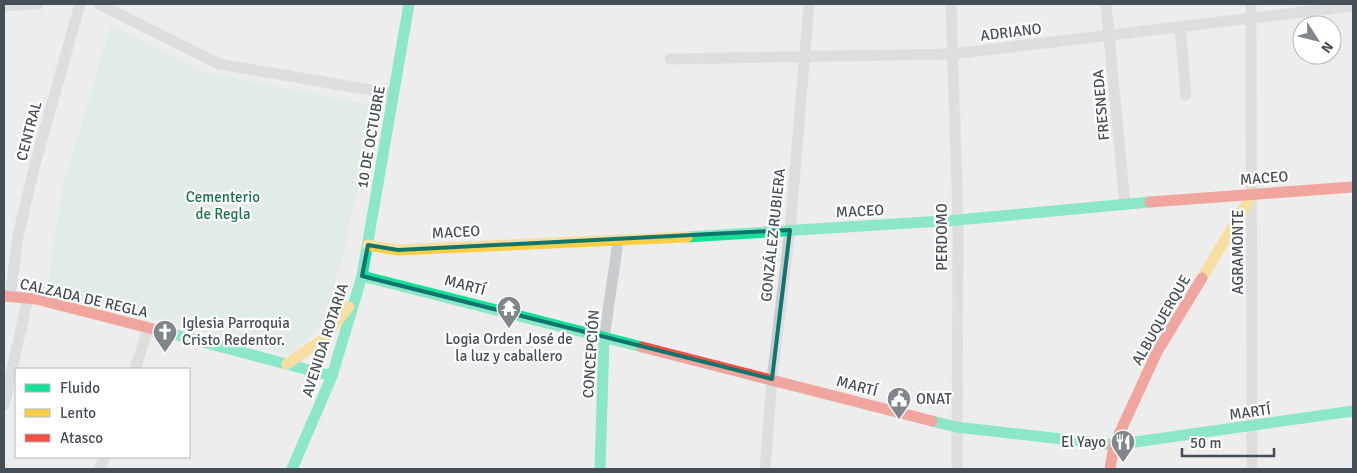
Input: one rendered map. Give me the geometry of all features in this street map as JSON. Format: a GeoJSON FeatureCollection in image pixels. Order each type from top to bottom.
{"type":"FeatureCollection","features":[{"type":"Feature","properties":{"kind":"main road","name":"10 DE OCTUBRE"},"geometry":{"type":"LineString","coordinates":[[362,276],[409,4]]}},
{"type":"Feature","properties":{"kind":"main road","name":"MACEO"},"geometry":{"type":"LineString","coordinates":[[368,245],[398,250],[618,241],[958,220],[1253,193],[1353,188]]}},
{"type":"Feature","properties":{"kind":"main road","name":"ALBUQUERQUE"},"geometry":{"type":"LineString","coordinates":[[1110,469],[1114,445],[1157,352],[1253,193]]}},
{"type":"Feature","properties":{"kind":"main road","name":"MARTÍ"},"geometry":{"type":"LineString","coordinates":[[362,276],[956,427],[1114,445],[1353,411]]}},
{"type":"Feature","properties":{"kind":"main road","name":"AVENIDA ROTARIA"},"geometry":{"type":"LineString","coordinates":[[292,469],[332,376],[362,276]]}},
{"type":"Feature","properties":{"kind":"main road"},"geometry":{"type":"LineString","coordinates":[[352,309],[364,295],[376,288],[396,284]]}},
{"type":"Feature","properties":{"kind":"main road","name":"CALZADA DE REGLA"},"geometry":{"type":"LineString","coordinates":[[7,296],[28,298],[332,376]]}},
{"type":"Feature","properties":{"kind":"main road"},"geometry":{"type":"LineString","coordinates":[[287,364],[312,351],[329,336],[356,296]]}},
{"type":"Feature","properties":{"kind":"main road","name":"CONCEPCIÓN"},"geometry":{"type":"LineString","coordinates":[[600,469],[604,339]]}},
{"type":"Feature","properties":{"kind":"street"},"geometry":{"type":"LineString","coordinates":[[4,6],[38,4]]}},
{"type":"Feature","properties":{"kind":"street","name":"CENTRAL"},"geometry":{"type":"LineString","coordinates":[[7,296],[18,236],[80,4]]}},
{"type":"Feature","properties":{"kind":"street"},"geometry":{"type":"LineString","coordinates":[[98,4],[219,64],[394,94]]}},
{"type":"Feature","properties":{"kind":"street","name":"GONZÁLEZ RUBIERA"},"geometry":{"type":"LineString","coordinates":[[765,469],[772,379],[790,230],[809,4]]}},
{"type":"Feature","properties":{"kind":"street","name":"PERDOMO"},"geometry":{"type":"LineString","coordinates":[[951,4],[958,220],[957,469]]}},
{"type":"Feature","properties":{"kind":"street","name":"FRESNEDA"},"geometry":{"type":"LineString","coordinates":[[1106,4],[1126,204]]}},
{"type":"Feature","properties":{"kind":"street","name":"AGRAMONTE"},"geometry":{"type":"LineString","coordinates":[[1251,4],[1253,193],[1252,469]]}},
{"type":"Feature","properties":{"kind":"street","name":"ADRIANO"},"geometry":{"type":"LineString","coordinates":[[670,59],[952,54],[1353,6]]}},
{"type":"Feature","properties":{"kind":"street"},"geometry":{"type":"LineString","coordinates":[[1180,27],[1186,94]]}},
{"type":"Feature","properties":{"kind":"street","name":"CONCEPCIÓN"},"geometry":{"type":"LineString","coordinates":[[604,339],[618,241]]}},
{"type":"Feature","properties":{"kind":"street"},"geometry":{"type":"LineString","coordinates":[[4,405],[28,298]]}},
{"type":"Feature","properties":{"kind":"street"},"geometry":{"type":"LineString","coordinates":[[135,368],[148,329]]}},
{"type":"Feature","properties":{"kind":"street"},"geometry":{"type":"LineString","coordinates":[[99,469],[105,458]]}},
{"type":"Feature","properties":{"kind":"highlighted area"},"geometry":{"type":"Polygon","coordinates":[[[790,230],[772,379],[362,276],[368,245],[398,250],[790,230]]]}},
{"type":"Feature","properties":{"kind":"green space","name":"Cementerio de Regla"},"geometry":{"type":"Polygon","coordinates":[[[111,24],[203,72],[377,106],[342,258],[323,321],[308,339],[288,355],[47,290],[63,186],[111,24]]]}},
{"type":"Feature","properties":{"kind":"traffic: fast"},"geometry":{"type":"LineString","coordinates":[[292,469],[332,376],[362,276],[409,4]]}},
{"type":"Feature","properties":{"kind":"traffic: fast"},"geometry":{"type":"LineString","coordinates":[[687,237],[958,220],[1150,202]]}},
{"type":"Feature","properties":{"kind":"traffic: fast"},"geometry":{"type":"LineString","coordinates":[[362,276],[642,347]]}},
{"type":"Feature","properties":{"kind":"traffic: fast"},"geometry":{"type":"LineString","coordinates":[[161,331],[332,376]]}},
{"type":"Feature","properties":{"kind":"traffic: fast"},"geometry":{"type":"LineString","coordinates":[[600,469],[604,339]]}},
{"type":"Feature","properties":{"kind":"traffic: fast"},"geometry":{"type":"LineString","coordinates":[[932,421],[956,427],[1114,445],[1353,411]]}},
{"type":"Feature","properties":{"kind":"traffic: slow"},"geometry":{"type":"LineString","coordinates":[[1202,278],[1253,193]]}},
{"type":"Feature","properties":{"kind":"traffic: slow"},"geometry":{"type":"LineString","coordinates":[[368,245],[398,250],[687,237]]}},
{"type":"Feature","properties":{"kind":"traffic: slow"},"geometry":{"type":"LineString","coordinates":[[287,364],[322,340],[349,307]]}},
{"type":"Feature","properties":{"kind":"traffic: jam"},"geometry":{"type":"LineString","coordinates":[[1150,202],[1353,187]]}},
{"type":"Feature","properties":{"kind":"traffic: jam"},"geometry":{"type":"LineString","coordinates":[[1110,469],[1114,445],[1157,352],[1202,278]]}},
{"type":"Feature","properties":{"kind":"traffic: jam"},"geometry":{"type":"LineString","coordinates":[[4,296],[36,299],[161,331]]}},
{"type":"Feature","properties":{"kind":"traffic: jam"},"geometry":{"type":"LineString","coordinates":[[642,347],[932,421]]}},
{"type":"Feature","properties":{"kind":"place","name":"Logia Orden José de la luz y caballero"},"geometry":{"type":"Point","coordinates":[509,329]}},
{"type":"Feature","properties":{"kind":"place","name":"Iglesia Parroquia Cristo Redentor."},"geometry":{"type":"Point","coordinates":[165,353]}},
{"type":"Feature","properties":{"kind":"place","name":"ONAT"},"geometry":{"type":"Point","coordinates":[899,420]}},
{"type":"Feature","properties":{"kind":"place","name":"El Yayo"},"geometry":{"type":"Point","coordinates":[1123,463]}}]}
